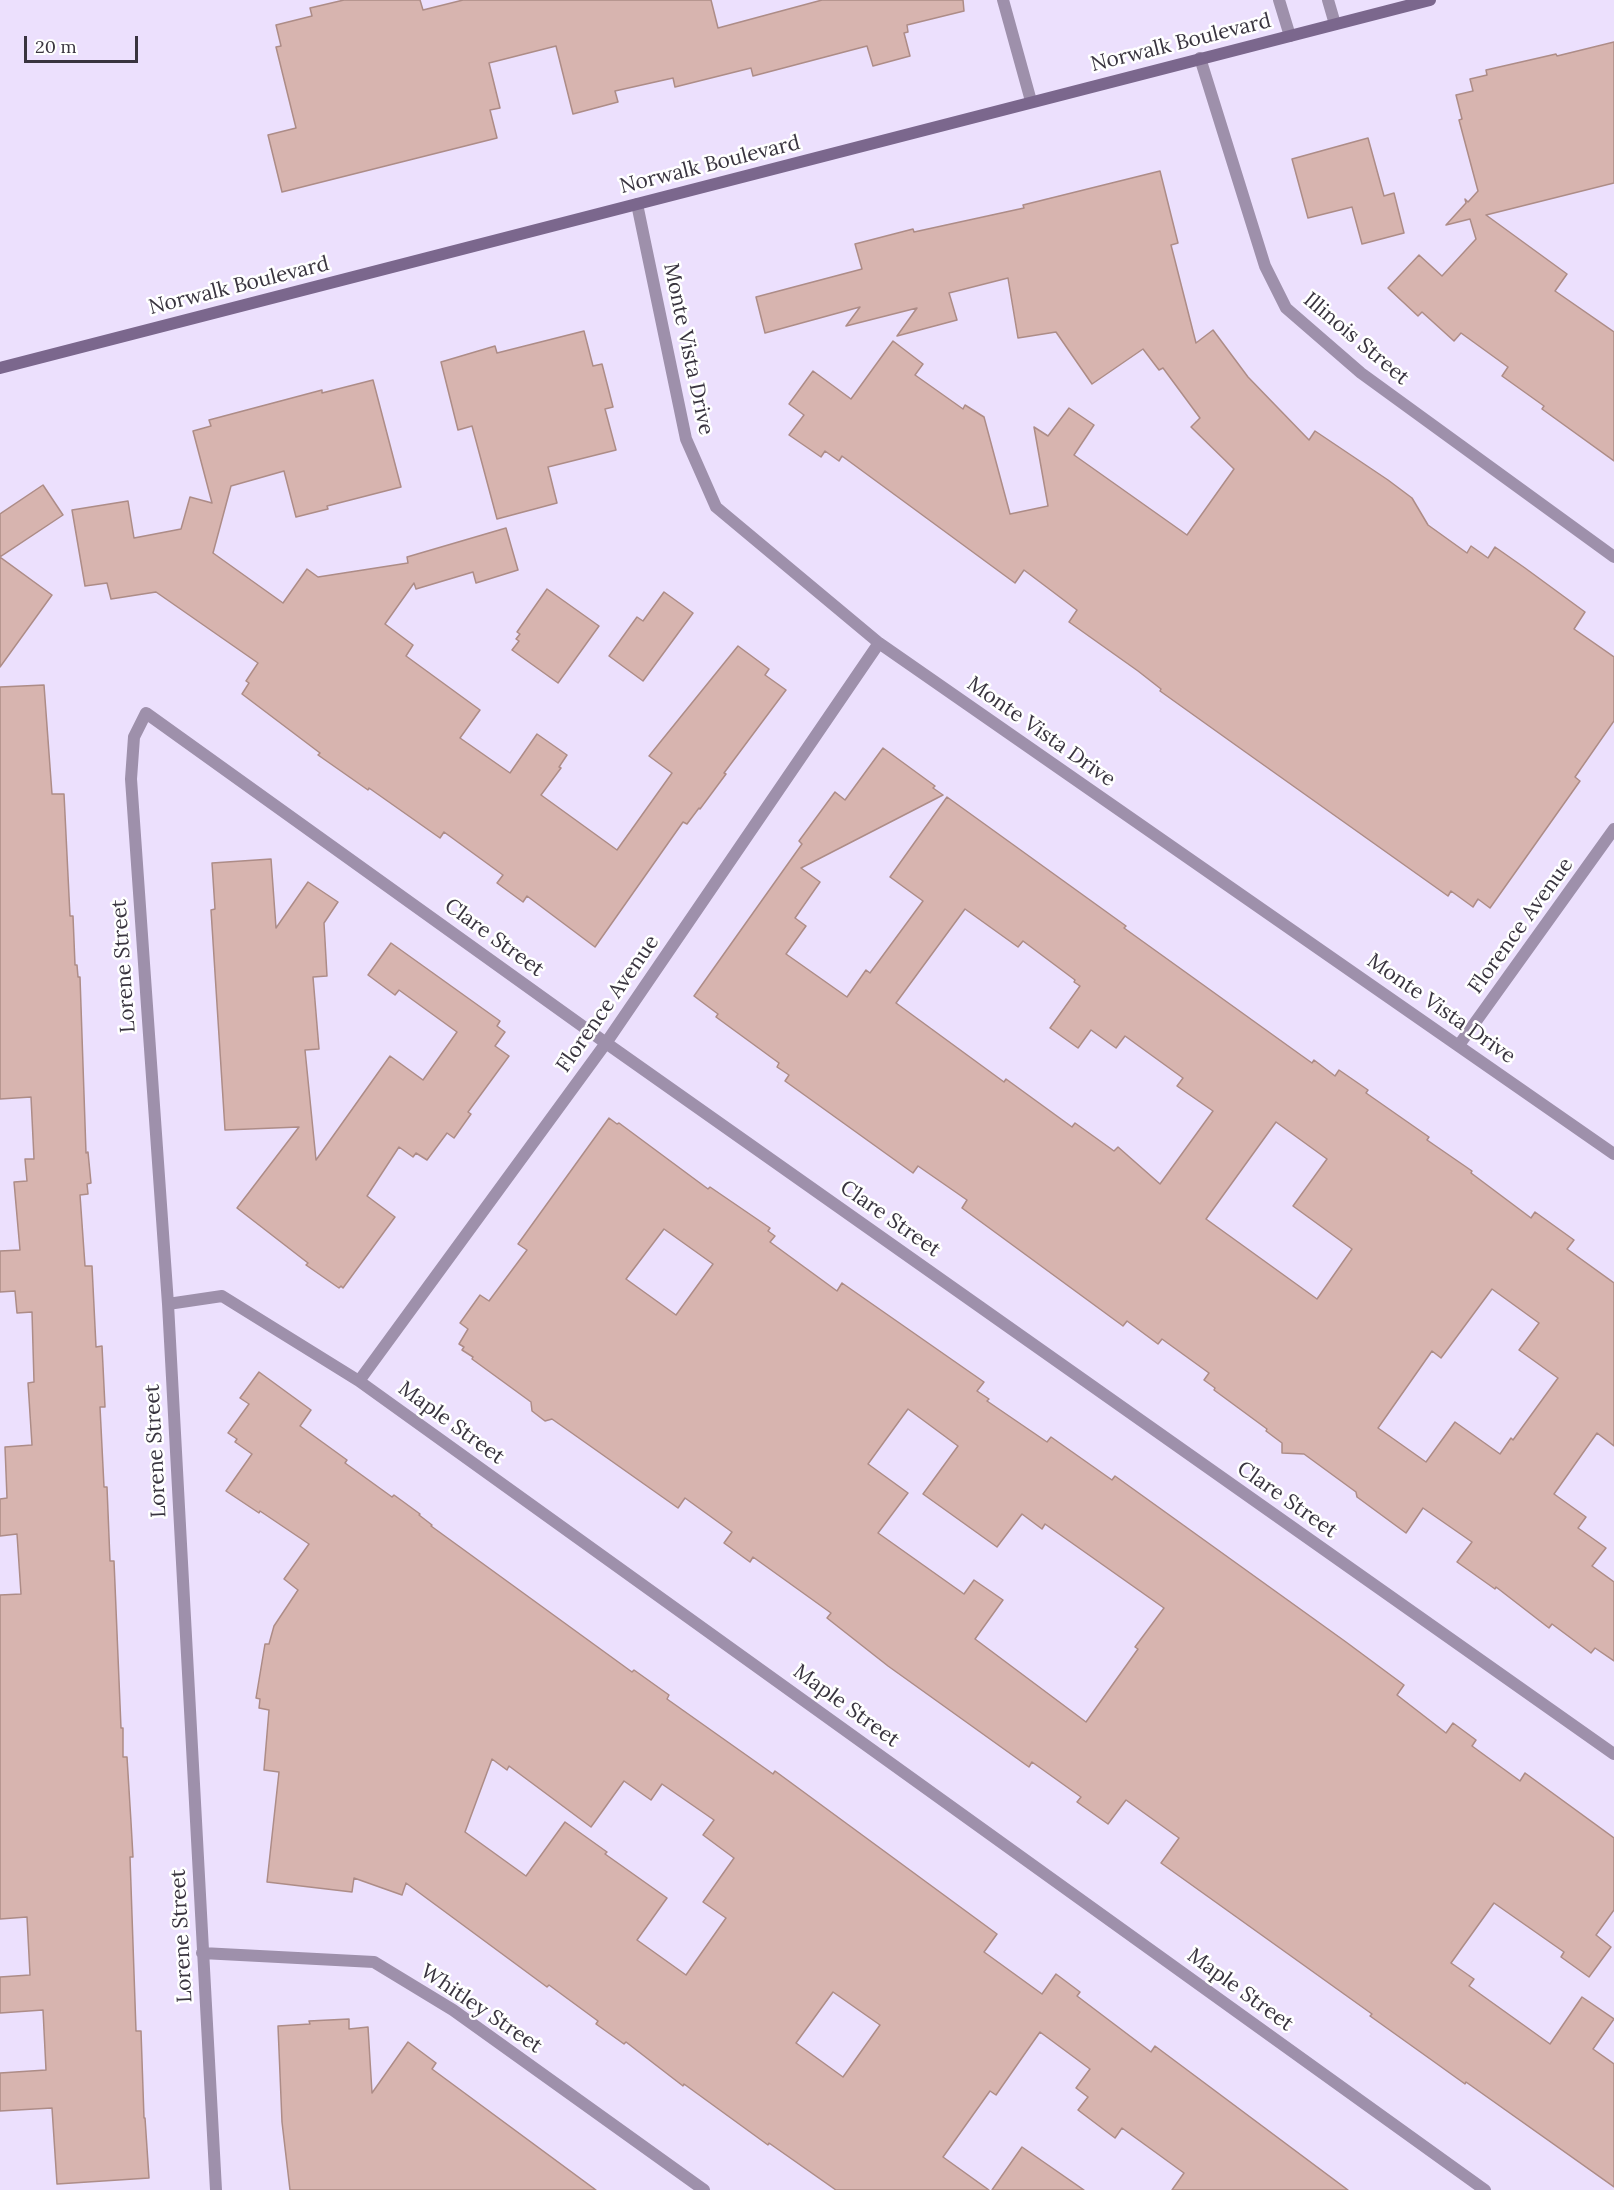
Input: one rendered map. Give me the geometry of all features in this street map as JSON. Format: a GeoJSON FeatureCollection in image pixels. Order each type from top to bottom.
{"type":"FeatureCollection","features":[{"type":"Feature","properties":{"kind":"main road","name":"Norwalk Boulevard"},"geometry":{"type":"LineString","coordinates":[[0,368],[1429,0]]}},
{"type":"Feature","properties":{"kind":"street"},"geometry":{"type":"LineString","coordinates":[[1003,0],[1031,101]]}},
{"type":"Feature","properties":{"kind":"street"},"geometry":{"type":"LineString","coordinates":[[1279,0],[1290,36]]}},
{"type":"Feature","properties":{"kind":"street"},"geometry":{"type":"LineString","coordinates":[[1328,0],[1335,24]]}},
{"type":"Feature","properties":{"kind":"street","name":"Illinois Street"},"geometry":{"type":"LineString","coordinates":[[1200,58],[1265,266],[1286,308],[1361,373],[1614,557]]}},
{"type":"Feature","properties":{"kind":"street","name":"Monte Vista Drive"},"geometry":{"type":"LineString","coordinates":[[637,204],[686,439],[716,507],[879,643],[1614,1154]]}},
{"type":"Feature","properties":{"kind":"street","name":"Florence Avenue"},"geometry":{"type":"LineString","coordinates":[[359,1381],[606,1043],[879,643]]}},
{"type":"Feature","properties":{"kind":"street","name":"Clare Street"},"geometry":{"type":"LineString","coordinates":[[146,713],[606,1043],[1614,1754]]}},
{"type":"Feature","properties":{"kind":"street","name":"Lorene Street"},"geometry":{"type":"LineString","coordinates":[[146,713],[134,737],[131,779],[168,1304],[216,2190]]}},
{"type":"Feature","properties":{"kind":"street","name":"Florence Avenue"},"geometry":{"type":"LineString","coordinates":[[1459,1045],[1614,830]]}},
{"type":"Feature","properties":{"kind":"street","name":"Maple Street"},"geometry":{"type":"LineString","coordinates":[[168,1304],[222,1296],[359,1381],[1485,2190]]}},
{"type":"Feature","properties":{"kind":"street","name":"Whitley Street"},"geometry":{"type":"LineString","coordinates":[[202,1953],[374,1962],[453,2010],[704,2190]]}},
{"type":"Feature","properties":{"kind":"building"},"geometry":{"type":"Polygon","coordinates":[[[344,0],[420,0],[423,10],[463,0],[711,0],[718,28],[822,0],[963,0],[964,11],[907,25],[908,32],[904,33],[910,56],[873,66],[867,46],[753,76],[751,68],[675,87],[673,78],[615,91],[618,102],[573,114],[556,46],[489,63],[500,108],[490,110],[497,138],[282,192],[268,135],[296,128],[276,47],[281,46],[276,25],[312,16],[310,8],[344,0]]]}},
{"type":"Feature","properties":{"kind":"building"},"geometry":{"type":"Polygon","coordinates":[[[1614,42],[1614,183],[1486,215],[1567,274],[1555,291],[1614,332],[1614,461],[1542,409],[1544,406],[1502,376],[1508,367],[1461,333],[1454,341],[1422,312],[1418,316],[1388,288],[1419,255],[1442,276],[1476,239],[1470,219],[1446,225],[1466,203],[1465,199],[1468,202],[1478,191],[1459,120],[1462,119],[1456,95],[1473,91],[1470,79],[1487,75],[1486,70],[1614,42]]]}},
{"type":"Feature","properties":{"kind":"building"},"geometry":{"type":"Polygon","coordinates":[[[1368,138],[1384,196],[1394,193],[1404,233],[1362,244],[1352,207],[1308,218],[1292,159],[1368,138]]]}},
{"type":"Feature","properties":{"kind":"building"},"geometry":{"type":"Polygon","coordinates":[[[1160,171],[1178,243],[1171,245],[1196,343],[1213,330],[1248,377],[1309,440],[1315,431],[1388,480],[1412,498],[1428,525],[1467,553],[1471,546],[1488,558],[1495,547],[1525,568],[1585,612],[1574,629],[1614,657],[1614,721],[1575,777],[1580,781],[1490,908],[1478,899],[1473,907],[1451,891],[1448,896],[1160,691],[1161,689],[1138,671],[1069,622],[1077,610],[1024,570],[1015,583],[842,456],[839,461],[825,451],[821,457],[789,435],[804,415],[789,404],[813,371],[851,399],[893,341],[923,364],[915,375],[963,409],[965,405],[984,417],[1010,514],[1048,506],[1034,427],[1048,436],[1069,408],[1094,425],[1074,455],[1187,535],[1234,469],[1191,427],[1200,418],[1163,368],[1159,370],[1143,349],[1092,384],[1056,332],[1018,338],[1008,278],[949,293],[957,320],[897,336],[917,308],[846,326],[860,307],[765,333],[756,297],[862,269],[855,244],[913,229],[914,232],[1024,208],[1023,205],[1160,171]]]}},
{"type":"Feature","properties":{"kind":"building"},"geometry":{"type":"Polygon","coordinates":[[[584,331],[593,366],[602,364],[613,407],[605,409],[616,450],[548,467],[557,503],[497,519],[472,426],[458,430],[441,362],[495,346],[497,353],[584,331]]]}},
{"type":"Feature","properties":{"kind":"building"},"geometry":{"type":"Polygon","coordinates":[[[373,380],[401,487],[327,506],[328,509],[296,517],[284,471],[231,486],[213,553],[283,603],[307,569],[318,577],[408,563],[407,557],[506,528],[518,570],[476,583],[473,572],[416,589],[414,583],[385,624],[413,645],[406,656],[480,710],[460,738],[510,773],[537,734],[567,755],[559,767],[561,768],[541,795],[617,850],[672,773],[649,756],[738,646],[769,669],[765,675],[786,690],[700,809],[687,824],[683,822],[595,947],[527,896],[523,902],[497,883],[503,875],[444,832],[440,838],[369,788],[368,790],[318,755],[320,753],[242,694],[249,683],[246,681],[258,663],[156,592],[111,599],[107,583],[85,586],[72,510],[128,501],[134,538],[181,529],[190,497],[212,503],[193,431],[211,426],[209,420],[322,390],[322,393],[373,380]]]}},
{"type":"Feature","properties":{"kind":"building"},"geometry":{"type":"Polygon","coordinates":[[[43,485],[63,515],[0,557],[0,514],[43,485]]]}},
{"type":"Feature","properties":{"kind":"building"},"geometry":{"type":"Polygon","coordinates":[[[0,557],[52,595],[0,667],[0,557]]]}},
{"type":"Feature","properties":{"kind":"building"},"geometry":{"type":"Polygon","coordinates":[[[547,589],[599,626],[558,683],[512,650],[519,641],[516,639],[520,634],[517,632],[547,589]]]}},
{"type":"Feature","properties":{"kind":"building"},"geometry":{"type":"Polygon","coordinates":[[[664,592],[693,613],[643,681],[609,656],[637,617],[643,621],[664,592]]]}},
{"type":"Feature","properties":{"kind":"building"},"geometry":{"type":"Polygon","coordinates":[[[44,685],[52,794],[64,794],[70,916],[73,916],[75,965],[77,965],[78,977],[80,977],[86,1153],[88,1152],[91,1183],[87,1184],[88,1194],[80,1195],[85,1266],[92,1266],[96,1347],[102,1346],[105,1407],[100,1407],[104,1487],[107,1487],[110,1561],[114,1561],[123,1757],[127,1757],[133,1857],[130,1857],[136,2031],[141,2031],[149,2178],[57,2184],[52,2108],[0,2111],[0,2073],[46,2070],[43,2010],[0,2013],[0,1977],[30,1975],[27,1917],[0,1919],[0,1595],[21,1594],[17,1534],[0,1536],[0,1499],[7,1498],[5,1447],[32,1445],[28,1383],[34,1382],[32,1312],[17,1313],[15,1291],[0,1292],[0,1251],[20,1250],[14,1182],[27,1181],[25,1159],[34,1159],[31,1097],[0,1099],[0,687],[44,685]]]}},
{"type":"Feature","properties":{"kind":"building"},"geometry":{"type":"Polygon","coordinates":[[[883,748],[935,786],[933,788],[943,795],[801,868],[820,882],[795,918],[806,926],[786,954],[847,997],[866,970],[870,973],[923,901],[890,877],[947,797],[1312,1063],[1314,1060],[1335,1076],[1339,1070],[1368,1090],[1366,1093],[1429,1137],[1427,1140],[1472,1171],[1471,1173],[1531,1218],[1535,1212],[1574,1240],[1567,1249],[1614,1283],[1614,1446],[1597,1433],[1554,1494],[1586,1517],[1578,1528],[1606,1548],[1592,1566],[1614,1582],[1614,1661],[1595,1648],[1591,1653],[1552,1624],[1549,1628],[1496,1587],[1495,1589],[1457,1562],[1472,1542],[1423,1508],[1406,1533],[1304,1454],[1282,1453],[1282,1443],[1204,1380],[1209,1373],[1162,1339],[1158,1344],[1127,1321],[1123,1326],[962,1208],[967,1200],[918,1166],[913,1173],[785,1081],[789,1075],[777,1067],[779,1063],[716,1017],[718,1014],[694,996],[802,844],[799,841],[835,792],[845,800],[883,748]],[[965,909],[896,1003],[1004,1082],[1006,1079],[1072,1127],[1075,1123],[1114,1151],[1118,1147],[1160,1184],[1213,1111],[1177,1086],[1183,1078],[1125,1036],[1116,1048],[1091,1030],[1078,1048],[1050,1028],[1080,986],[1023,941],[1018,947],[965,909]],[[1276,1122],[1206,1219],[1317,1299],[1352,1249],[1293,1206],[1327,1159],[1276,1122]],[[1492,1289],[1441,1358],[1432,1351],[1378,1428],[1426,1462],[1455,1422],[1500,1454],[1511,1438],[1513,1440],[1558,1378],[1519,1350],[1539,1323],[1492,1289]]]}},
{"type":"Feature","properties":{"kind":"building"},"geometry":{"type":"Polygon","coordinates":[[[271,859],[276,928],[308,882],[338,902],[324,923],[327,976],[313,977],[319,1049],[305,1050],[316,1160],[390,1056],[423,1080],[457,1032],[399,990],[395,995],[368,975],[391,943],[500,1021],[497,1026],[505,1032],[495,1046],[509,1056],[468,1112],[471,1114],[454,1138],[447,1133],[427,1160],[416,1153],[413,1157],[399,1147],[367,1196],[395,1217],[343,1288],[341,1286],[339,1288],[306,1265],[308,1263],[237,1208],[299,1127],[225,1130],[211,910],[215,909],[212,863],[271,859]]]}},
{"type":"Feature","properties":{"kind":"building"},"geometry":{"type":"Polygon","coordinates":[[[609,1118],[619,1123],[708,1189],[710,1187],[770,1228],[768,1231],[775,1236],[770,1242],[837,1291],[842,1283],[984,1382],[977,1391],[989,1399],[987,1401],[1047,1442],[1051,1437],[1112,1480],[1115,1476],[1346,1642],[1404,1685],[1397,1695],[1446,1733],[1453,1723],[1476,1740],[1472,1746],[1520,1781],[1525,1773],[1614,1838],[1614,1910],[1596,1935],[1611,1947],[1589,1977],[1561,1957],[1564,1952],[1494,1903],[1451,1963],[1474,1979],[1469,1986],[1550,2044],[1582,1997],[1614,2019],[1593,2049],[1614,2064],[1614,2187],[1466,2082],[1465,2084],[1370,2016],[1372,2014],[1161,1863],[1179,1838],[1126,1800],[1108,1824],[1077,1802],[1081,1797],[1032,1762],[1029,1767],[888,1666],[827,1618],[831,1613],[753,1557],[750,1562],[724,1543],[732,1532],[685,1498],[678,1508],[552,1419],[545,1421],[532,1411],[531,1402],[472,1359],[473,1357],[462,1350],[464,1347],[459,1344],[468,1329],[460,1323],[480,1295],[489,1301],[527,1250],[518,1244],[609,1118]],[[664,1229],[626,1279],[676,1315],[713,1264],[664,1229]],[[908,1409],[868,1464],[908,1493],[878,1533],[964,1594],[974,1580],[1003,1600],[975,1639],[1086,1722],[1138,1649],[1135,1647],[1164,1608],[1045,1524],[1042,1529],[1022,1514],[997,1547],[923,1494],[958,1446],[908,1409]]]}},
{"type":"Feature","properties":{"kind":"building"},"geometry":{"type":"Polygon","coordinates":[[[259,1372],[311,1410],[300,1426],[347,1460],[345,1463],[392,1497],[394,1495],[420,1514],[431,1526],[632,1672],[634,1670],[669,1695],[667,1699],[773,1774],[775,1771],[997,1934],[984,1952],[1042,1994],[1056,1974],[1080,1992],[1077,1996],[1151,2052],[1155,2046],[1348,2190],[1172,2190],[1184,2173],[1122,2128],[1115,2138],[1078,2110],[1088,2097],[1076,2088],[1090,2069],[1040,2032],[996,2095],[990,2091],[943,2157],[989,2190],[836,2190],[769,2143],[768,2145],[684,2084],[683,2086],[626,2042],[624,2044],[596,2024],[598,2021],[549,1985],[547,1987],[406,1883],[402,1895],[354,1878],[352,1892],[267,1882],[279,1772],[264,1770],[269,1710],[259,1708],[260,1699],[256,1698],[265,1644],[269,1644],[274,1626],[298,1590],[284,1579],[309,1544],[226,1491],[252,1454],[235,1442],[237,1439],[228,1433],[249,1404],[240,1398],[259,1372]],[[492,1759],[465,1832],[526,1876],[565,1822],[667,1898],[637,1940],[686,1975],[726,1918],[703,1902],[734,1858],[703,1835],[714,1820],[662,1784],[651,1800],[624,1781],[591,1827],[509,1766],[507,1770],[492,1759]],[[833,1992],[796,2043],[843,2077],[880,2025],[833,1992]]]}},
{"type":"Feature","properties":{"kind":"building"},"geometry":{"type":"Polygon","coordinates":[[[349,2019],[349,2029],[368,2027],[372,2093],[408,2042],[436,2063],[432,2069],[596,2190],[290,2190],[282,2122],[278,2026],[310,2024],[309,2021],[349,2019]]]}},
{"type":"Feature","properties":{"kind":"building"},"geometry":{"type":"Polygon","coordinates":[[[1022,2147],[1084,2190],[992,2190],[1022,2147]]]}}]}
